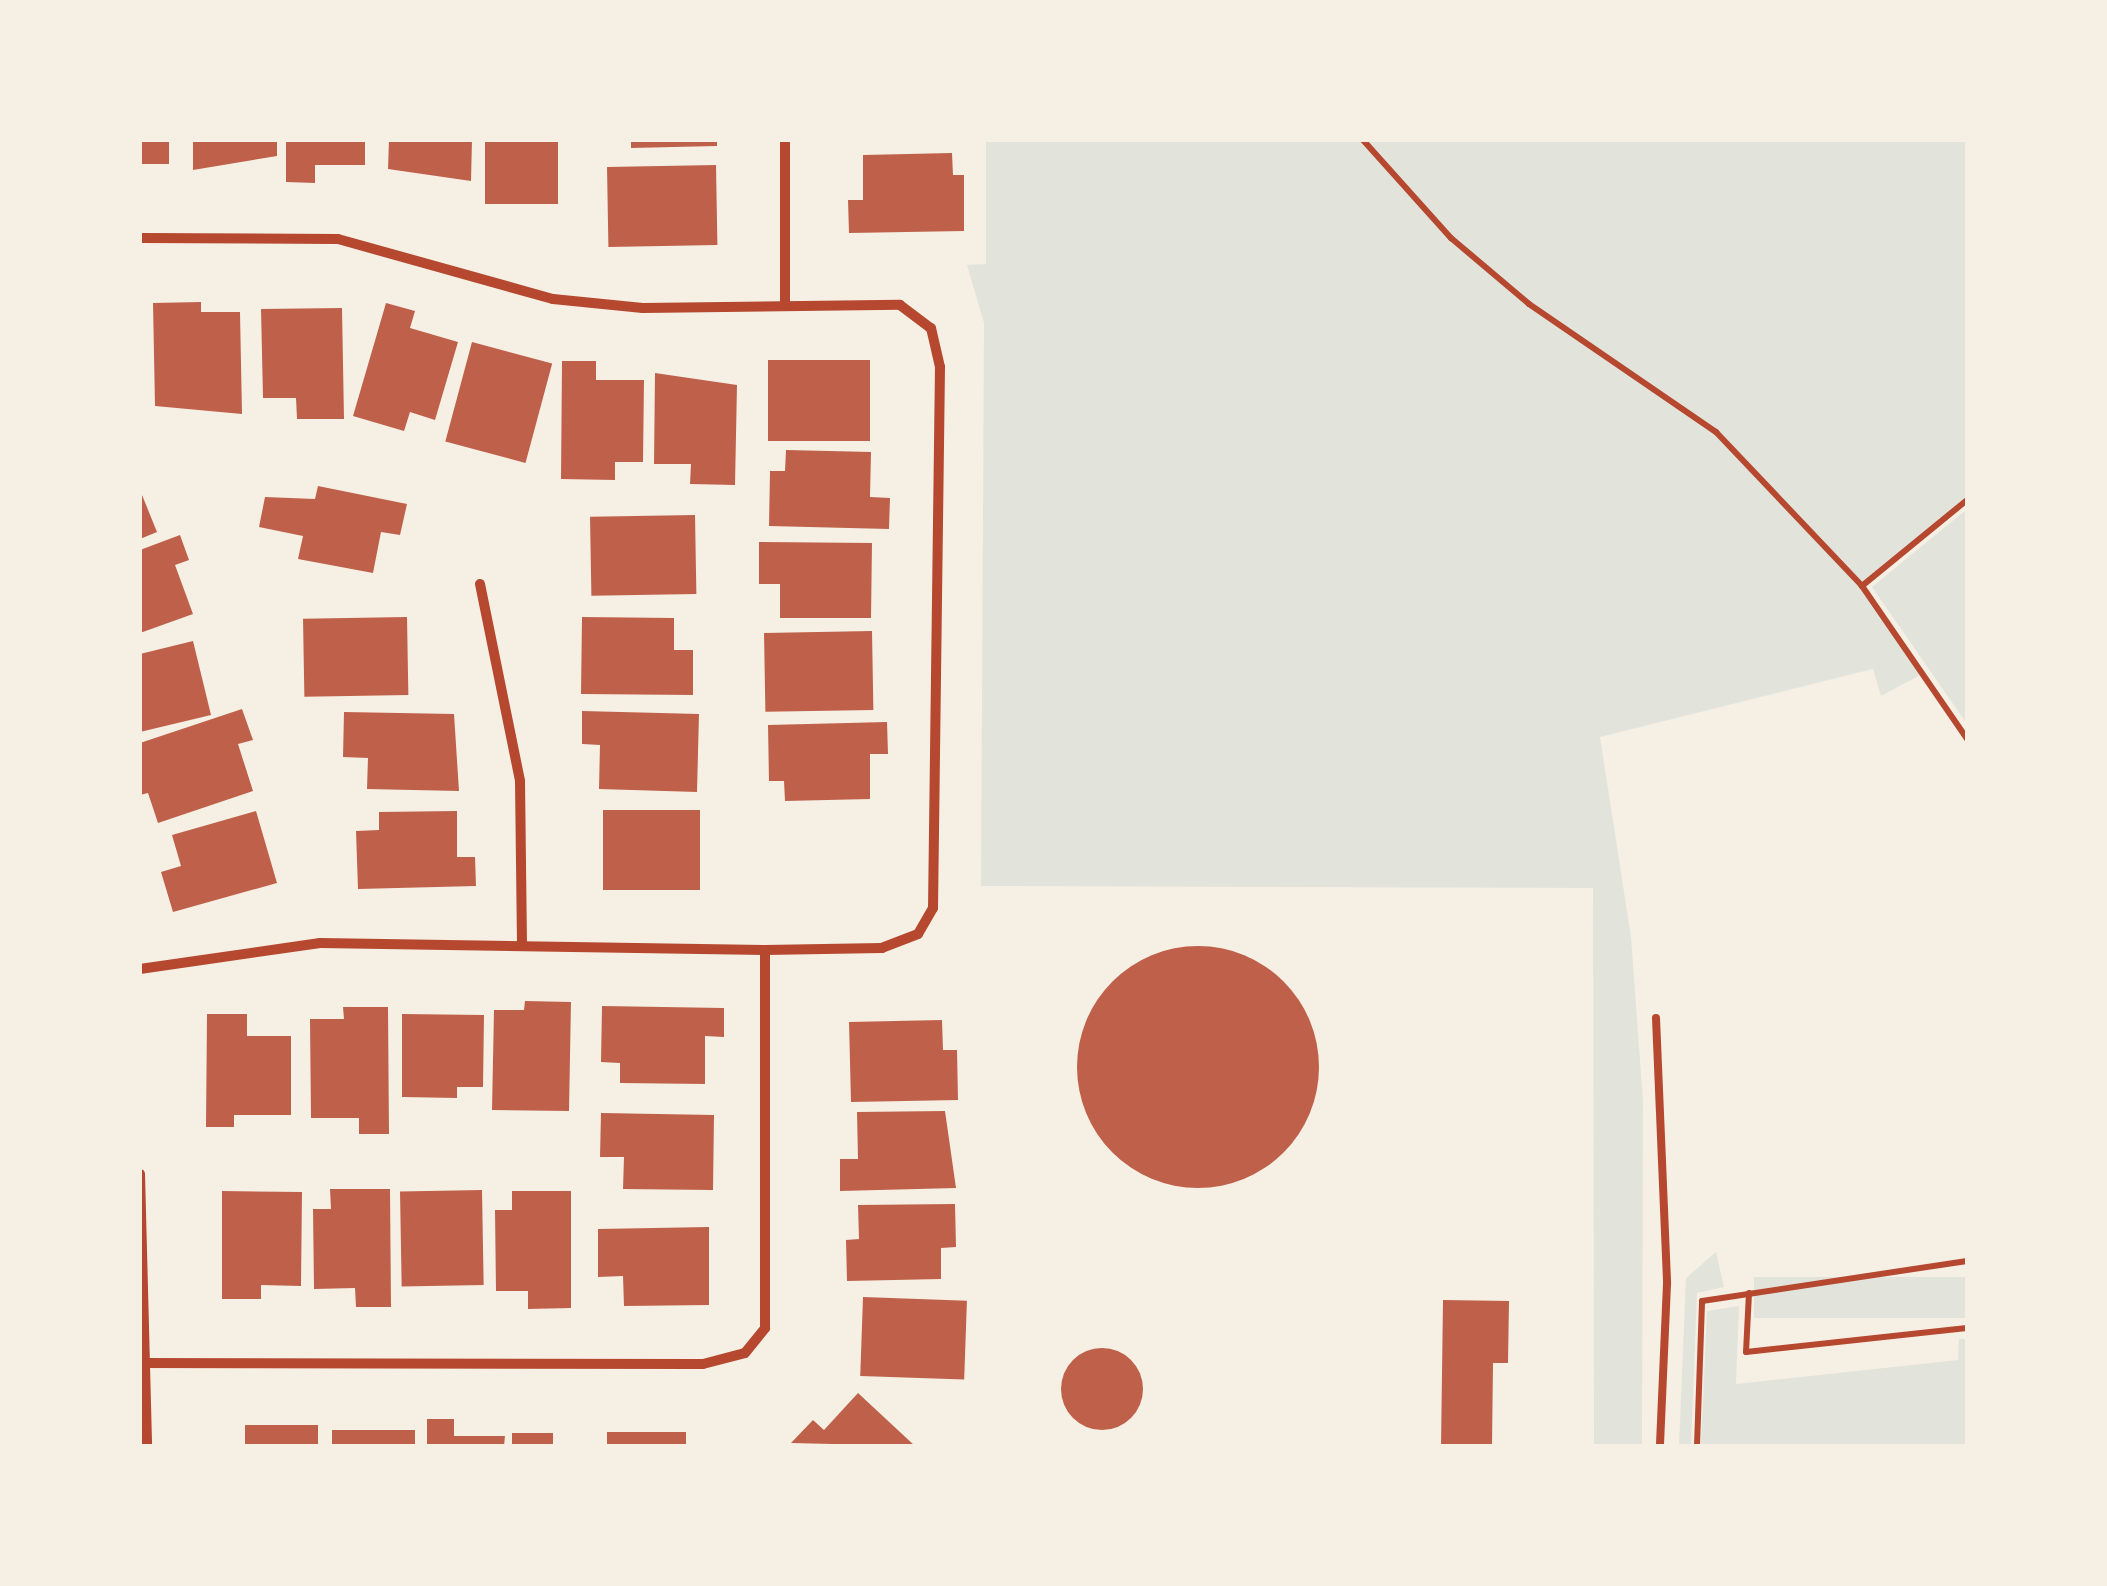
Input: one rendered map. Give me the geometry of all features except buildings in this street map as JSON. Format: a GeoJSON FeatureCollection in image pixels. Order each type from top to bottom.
{"type":"FeatureCollection","features":[{"type":"Feature","properties":{"kind":"street"},"geometry":{"type":"LineString","coordinates":[[785,140],[785,304]]}},
{"type":"Feature","properties":{"kind":"street"},"geometry":{"type":"LineString","coordinates":[[140,238],[338,240],[554,299],[900,304],[931,328],[940,367],[933,908],[918,934],[882,948],[765,950],[320,943],[140,968]]}},
{"type":"Feature","properties":{"kind":"street"},"geometry":{"type":"LineString","coordinates":[[480,584],[520,781],[522,945]]}},
{"type":"Feature","properties":{"kind":"street"},"geometry":{"type":"LineString","coordinates":[[144,1363],[703,1364],[745,1353],[765,1328],[765,950]]}},
{"type":"Feature","properties":{"kind":"street"},"geometry":{"type":"LineString","coordinates":[[140,1174],[147,1446]]}},
{"type":"Feature","properties":{"kind":"lane"},"geometry":{"type":"LineString","coordinates":[[1656,1018],[1666,1284],[1660,1446]]}},
{"type":"Feature","properties":{"kind":"path"},"geometry":{"type":"LineString","coordinates":[[1363,140],[1451,238],[1529,304],[1716,432],[1862,586],[1967,739]]}},
{"type":"Feature","properties":{"kind":"path"},"geometry":{"type":"LineString","coordinates":[[1862,586],[1967,500]]}},
{"type":"Feature","properties":{"kind":"path"},"geometry":{"type":"LineString","coordinates":[[1697,1446],[1702,1301],[1967,1261]]}},
{"type":"Feature","properties":{"kind":"path"},"geometry":{"type":"LineString","coordinates":[[1749,1293],[1746,1352],[1967,1328]]}},
{"type":"Feature","properties":{"kind":"shaded area"},"geometry":{"type":"Polygon","coordinates":[[[986,140],[1967,140],[1967,496],[1862,586],[1922,674],[1881,696],[1873,669],[1600,737],[1631,937],[1643,1101],[1642,1446],[1594,1446],[1593,888],[981,886],[984,323],[967,265],[986,264],[986,140]]]}},
{"type":"Feature","properties":{"kind":"shaded area"},"geometry":{"type":"Polygon","coordinates":[[[1967,509],[1967,724],[1872,587],[1967,509]]]}},
{"type":"Feature","properties":{"kind":"shaded area"},"geometry":{"type":"Polygon","coordinates":[[[1716,1252],[1724,1287],[1697,1293],[1691,1446],[1679,1446],[1686,1278],[1716,1252]]]}},
{"type":"Feature","properties":{"kind":"shaded area"},"geometry":{"type":"Polygon","coordinates":[[[1754,1277],[1967,1277],[1967,1318],[1754,1318],[1754,1277]]]}},
{"type":"Feature","properties":{"kind":"shaded area"},"geometry":{"type":"Polygon","coordinates":[[[1739,1306],[1736,1384],[1958,1360],[1959,1339],[1967,1339],[1967,1446],[1701,1446],[1707,1311],[1739,1306]]]}}]}
